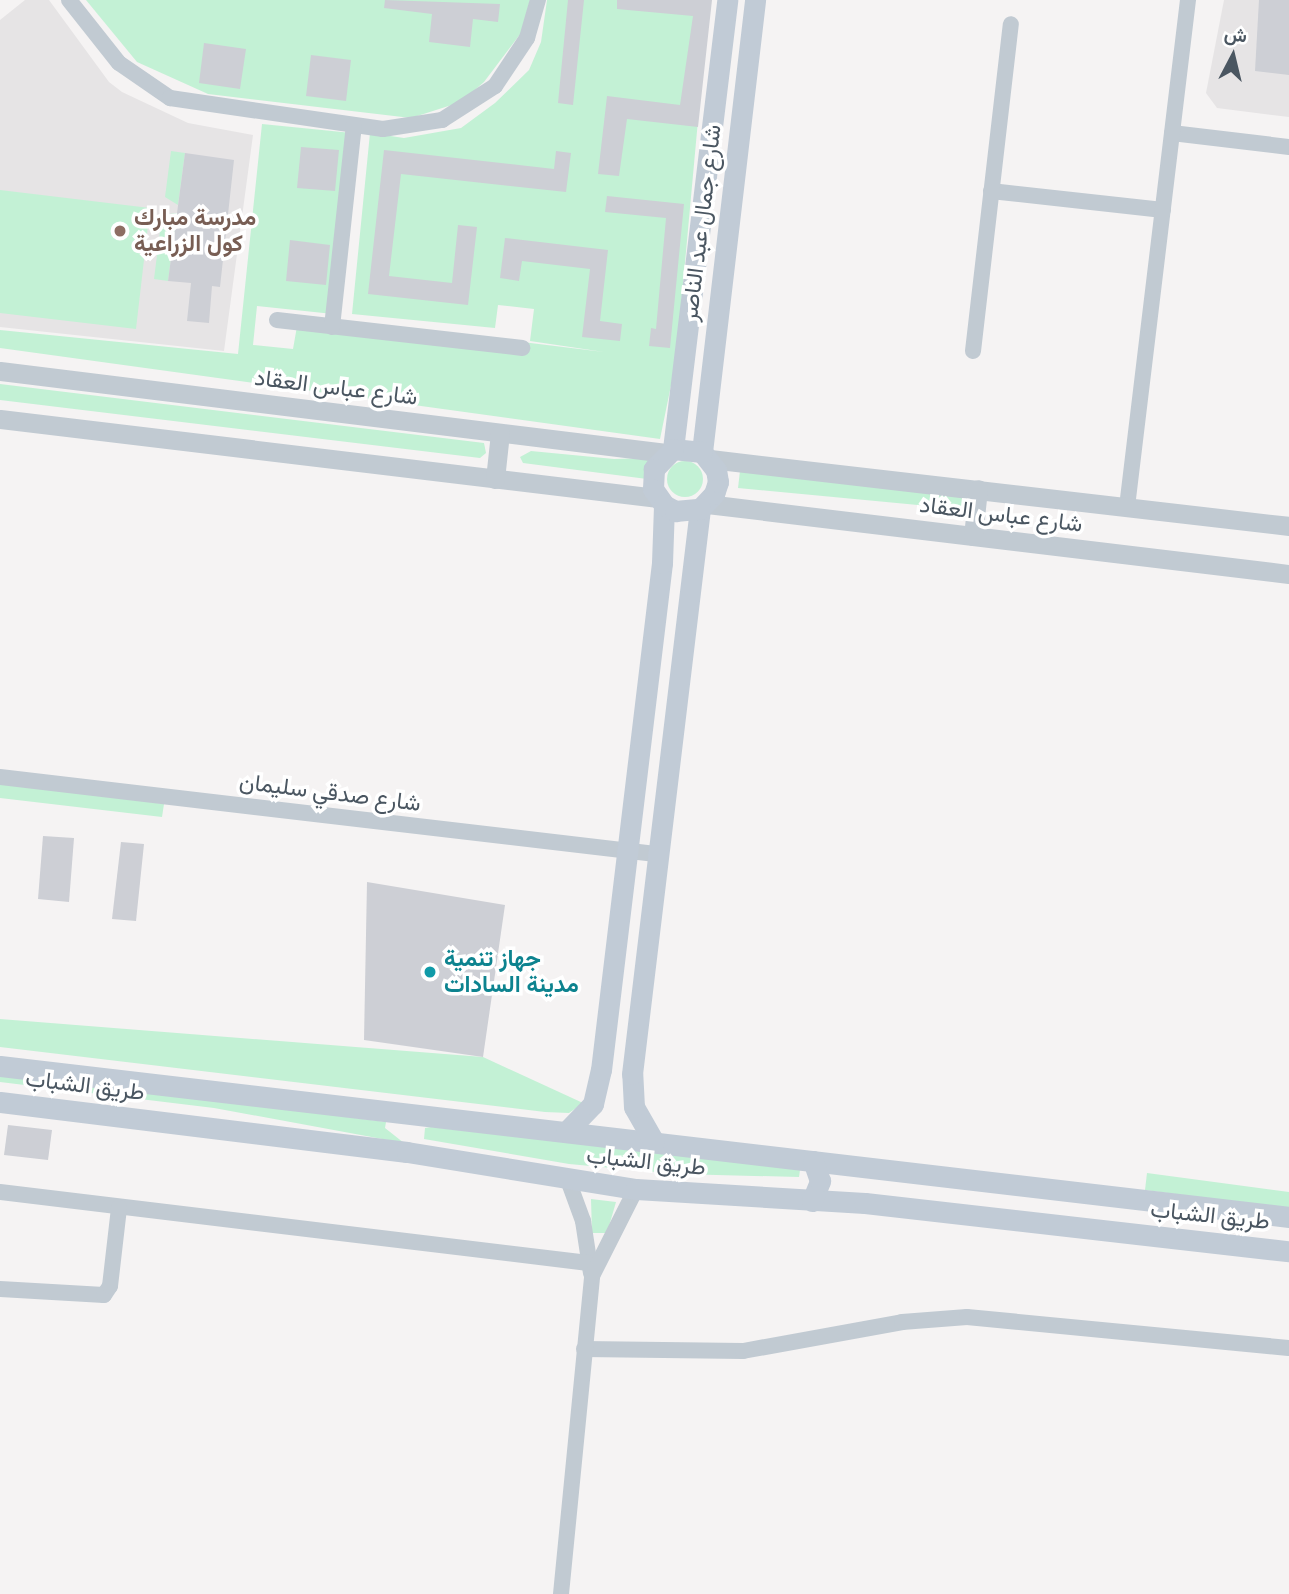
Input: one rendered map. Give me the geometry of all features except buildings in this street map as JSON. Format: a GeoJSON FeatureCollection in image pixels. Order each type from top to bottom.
{"type":"FeatureCollection","features":[{"type":"Feature","properties":{"kind":"main road","name":"شارع جمال عبد الناصر"},"geometry":{"type":"LineString","coordinates":[[670,451],[727,0]]}},
{"type":"Feature","properties":{"kind":"main road","name":"شارع جمال عبد الناصر"},"geometry":{"type":"LineString","coordinates":[[706,455],[755,0]]}},
{"type":"Feature","properties":{"kind":"main road"},"geometry":{"type":"LineString","coordinates":[[566,1132],[593,1104],[601,1070],[662,563],[661,501],[654,469],[670,451],[706,455],[718,482],[703,507],[669,735],[632,1074],[634,1107],[654,1142]]}},
{"type":"Feature","properties":{"kind":"main road"},"geometry":{"type":"LineString","coordinates":[[661,501],[675,511],[703,507]]}},
{"type":"Feature","properties":{"kind":"main road"},"geometry":{"type":"LineString","coordinates":[[641,731],[669,735]]}},
{"type":"Feature","properties":{"kind":"main road","name":"طريق الشباب"},"geometry":{"type":"LineString","coordinates":[[0,1066],[1289,1217]]}},
{"type":"Feature","properties":{"kind":"main road"},"geometry":{"type":"LineString","coordinates":[[601,1070],[618,1077],[632,1074]]}},
{"type":"Feature","properties":{"kind":"main road","name":"طريق الشباب"},"geometry":{"type":"LineString","coordinates":[[0,1102],[407,1152],[636,1189],[812,1201],[1289,1251]]}},
{"type":"Feature","properties":{"kind":"main road"},"geometry":{"type":"LineString","coordinates":[[407,1152],[398,1133],[411,1114]]}},
{"type":"Feature","properties":{"kind":"main road"},"geometry":{"type":"LineString","coordinates":[[812,1201],[820,1181],[813,1161]]}},
{"type":"Feature","properties":{"kind":"street"},"geometry":{"type":"LineString","coordinates":[[69,0],[119,63],[170,98],[354,125],[412,128],[470,105],[513,64],[527,38],[538,0]]}},
{"type":"Feature","properties":{"kind":"street"},"geometry":{"type":"LineString","coordinates":[[1128,507],[1188,0]]}},
{"type":"Feature","properties":{"kind":"street"},"geometry":{"type":"LineString","coordinates":[[973,351],[1010,24]]}},
{"type":"Feature","properties":{"kind":"street"},"geometry":{"type":"LineString","coordinates":[[332,327],[354,125]]}},
{"type":"Feature","properties":{"kind":"street"},"geometry":{"type":"LineString","coordinates":[[1172,133],[1289,146]]}},
{"type":"Feature","properties":{"kind":"street"},"geometry":{"type":"LineString","coordinates":[[991,191],[1163,211]]}},
{"type":"Feature","properties":{"kind":"street"},"geometry":{"type":"LineString","coordinates":[[277,320],[522,348]]}},
{"type":"Feature","properties":{"kind":"street","name":"شارع عباس العقاد"},"geometry":{"type":"LineString","coordinates":[[0,371],[500,433],[670,451]]}},
{"type":"Feature","properties":{"kind":"street"},"geometry":{"type":"LineString","coordinates":[[0,419],[661,501]]}},
{"type":"Feature","properties":{"kind":"street"},"geometry":{"type":"LineString","coordinates":[[495,479],[500,433]]}},
{"type":"Feature","properties":{"kind":"street","name":"شارع عباس العقاد"},"geometry":{"type":"LineString","coordinates":[[706,455],[1289,526]]}},
{"type":"Feature","properties":{"kind":"street"},"geometry":{"type":"LineString","coordinates":[[973,536],[978,489]]}},
{"type":"Feature","properties":{"kind":"street","name":"شارع عباس العقاد"},"geometry":{"type":"LineString","coordinates":[[703,507],[1289,574]]}},
{"type":"Feature","properties":{"kind":"street","name":"شارع صدقي سليمان"},"geometry":{"type":"LineString","coordinates":[[0,777],[655,854]]}},
{"type":"Feature","properties":{"kind":"street"},"geometry":{"type":"LineString","coordinates":[[561,1594],[593,1268],[583,1221],[568,1180]]}},
{"type":"Feature","properties":{"kind":"street"},"geometry":{"type":"LineString","coordinates":[[593,1268],[636,1189]]}},
{"type":"Feature","properties":{"kind":"street"},"geometry":{"type":"LineString","coordinates":[[0,1192],[593,1268]]}},
{"type":"Feature","properties":{"kind":"street"},"geometry":{"type":"LineString","coordinates":[[0,1289],[104,1295],[110,1286],[119,1208]]}},
{"type":"Feature","properties":{"kind":"street"},"geometry":{"type":"LineString","coordinates":[[584,1349],[743,1351],[902,1322],[967,1317],[1289,1348]]}},
{"type":"Feature","properties":{"kind":"shaded area","name":"مدرسة مبارك كول الزراعية"},"geometry":{"type":"Polygon","coordinates":[[[25,0],[49,0],[109,82],[122,92],[188,123],[253,135],[224,351],[0,327],[0,20],[25,0]]]}},
{"type":"Feature","properties":{"kind":"shaded area"},"geometry":{"type":"Polygon","coordinates":[[[1224,0],[1289,0],[1289,117],[1217,108],[1206,93],[1224,0]]]}},
{"type":"Feature","properties":{"kind":"green space"},"geometry":{"type":"Polygon","coordinates":[[[86,0],[530,0],[521,33],[484,82],[461,102],[411,118],[208,94],[137,62],[86,0]]]}},
{"type":"Feature","properties":{"kind":"green space"},"geometry":{"type":"Polygon","coordinates":[[[547,0],[709,0],[676,361],[660,439],[0,348],[0,330],[238,354],[262,124],[352,133],[333,314],[257,306],[253,345],[293,349],[299,315],[604,352],[530,341],[534,309],[498,305],[495,328],[352,314],[370,133],[404,138],[461,128],[495,103],[529,70],[541,42],[547,0]]]}},
{"type":"Feature","properties":{"kind":"green space"},"geometry":{"type":"Polygon","coordinates":[[[171,151],[185,153],[178,205],[165,197],[171,151]]]}},
{"type":"Feature","properties":{"kind":"green space"},"geometry":{"type":"Polygon","coordinates":[[[0,190],[150,208],[136,329],[0,313],[0,190]]]}},
{"type":"Feature","properties":{"kind":"green space"},"geometry":{"type":"Polygon","coordinates":[[[177,213],[168,281],[154,279],[162,215],[177,213]]]}},
{"type":"Feature","properties":{"kind":"green space"},"geometry":{"type":"Polygon","coordinates":[[[0,384],[484,443],[486,453],[480,458],[0,400],[0,384]]]}},
{"type":"Feature","properties":{"kind":"green space"},"geometry":{"type":"Polygon","coordinates":[[[531,451],[614,459],[649,458],[647,479],[523,463],[520,457],[531,451]]]}},
{"type":"Feature","properties":{"kind":"green space"},"geometry":{"type":"Polygon","coordinates":[[[685,461],[698,466],[703,479],[698,492],[685,497],[672,492],[667,479],[672,466],[685,461]]]}},
{"type":"Feature","properties":{"kind":"green space"},"geometry":{"type":"Polygon","coordinates":[[[740,471],[964,496],[967,505],[960,509],[738,488],[740,471]]]}},
{"type":"Feature","properties":{"kind":"green space"},"geometry":{"type":"Polygon","coordinates":[[[0,782],[164,804],[162,817],[0,798],[0,782]]]}},
{"type":"Feature","properties":{"kind":"green space"},"geometry":{"type":"Polygon","coordinates":[[[0,1019],[483,1057],[583,1103],[569,1113],[545,1112],[0,1047],[0,1019]]]}},
{"type":"Feature","properties":{"kind":"green space"},"geometry":{"type":"Polygon","coordinates":[[[0,1072],[386,1122],[385,1128],[404,1143],[214,1108],[0,1082],[0,1072]]]}},
{"type":"Feature","properties":{"kind":"green space"},"geometry":{"type":"Polygon","coordinates":[[[425,1128],[794,1167],[800,1170],[799,1177],[678,1174],[569,1164],[424,1139],[425,1128]]]}},
{"type":"Feature","properties":{"kind":"green space"},"geometry":{"type":"Polygon","coordinates":[[[1147,1173],[1289,1192],[1289,1209],[1145,1190],[1147,1173]]]}},
{"type":"Feature","properties":{"kind":"green space"},"geometry":{"type":"Polygon","coordinates":[[[591,1199],[616,1202],[607,1233],[592,1233],[591,1199]]]}},
{"type":"Feature","properties":{"kind":"place","name":"مدرسة مبارك كول الزراعية"},"geometry":{"type":"Point","coordinates":[120,231]}},
{"type":"Feature","properties":{"kind":"place","name":"جهاز تنمية مدينة السادات"},"geometry":{"type":"Point","coordinates":[430,972]}}]}
